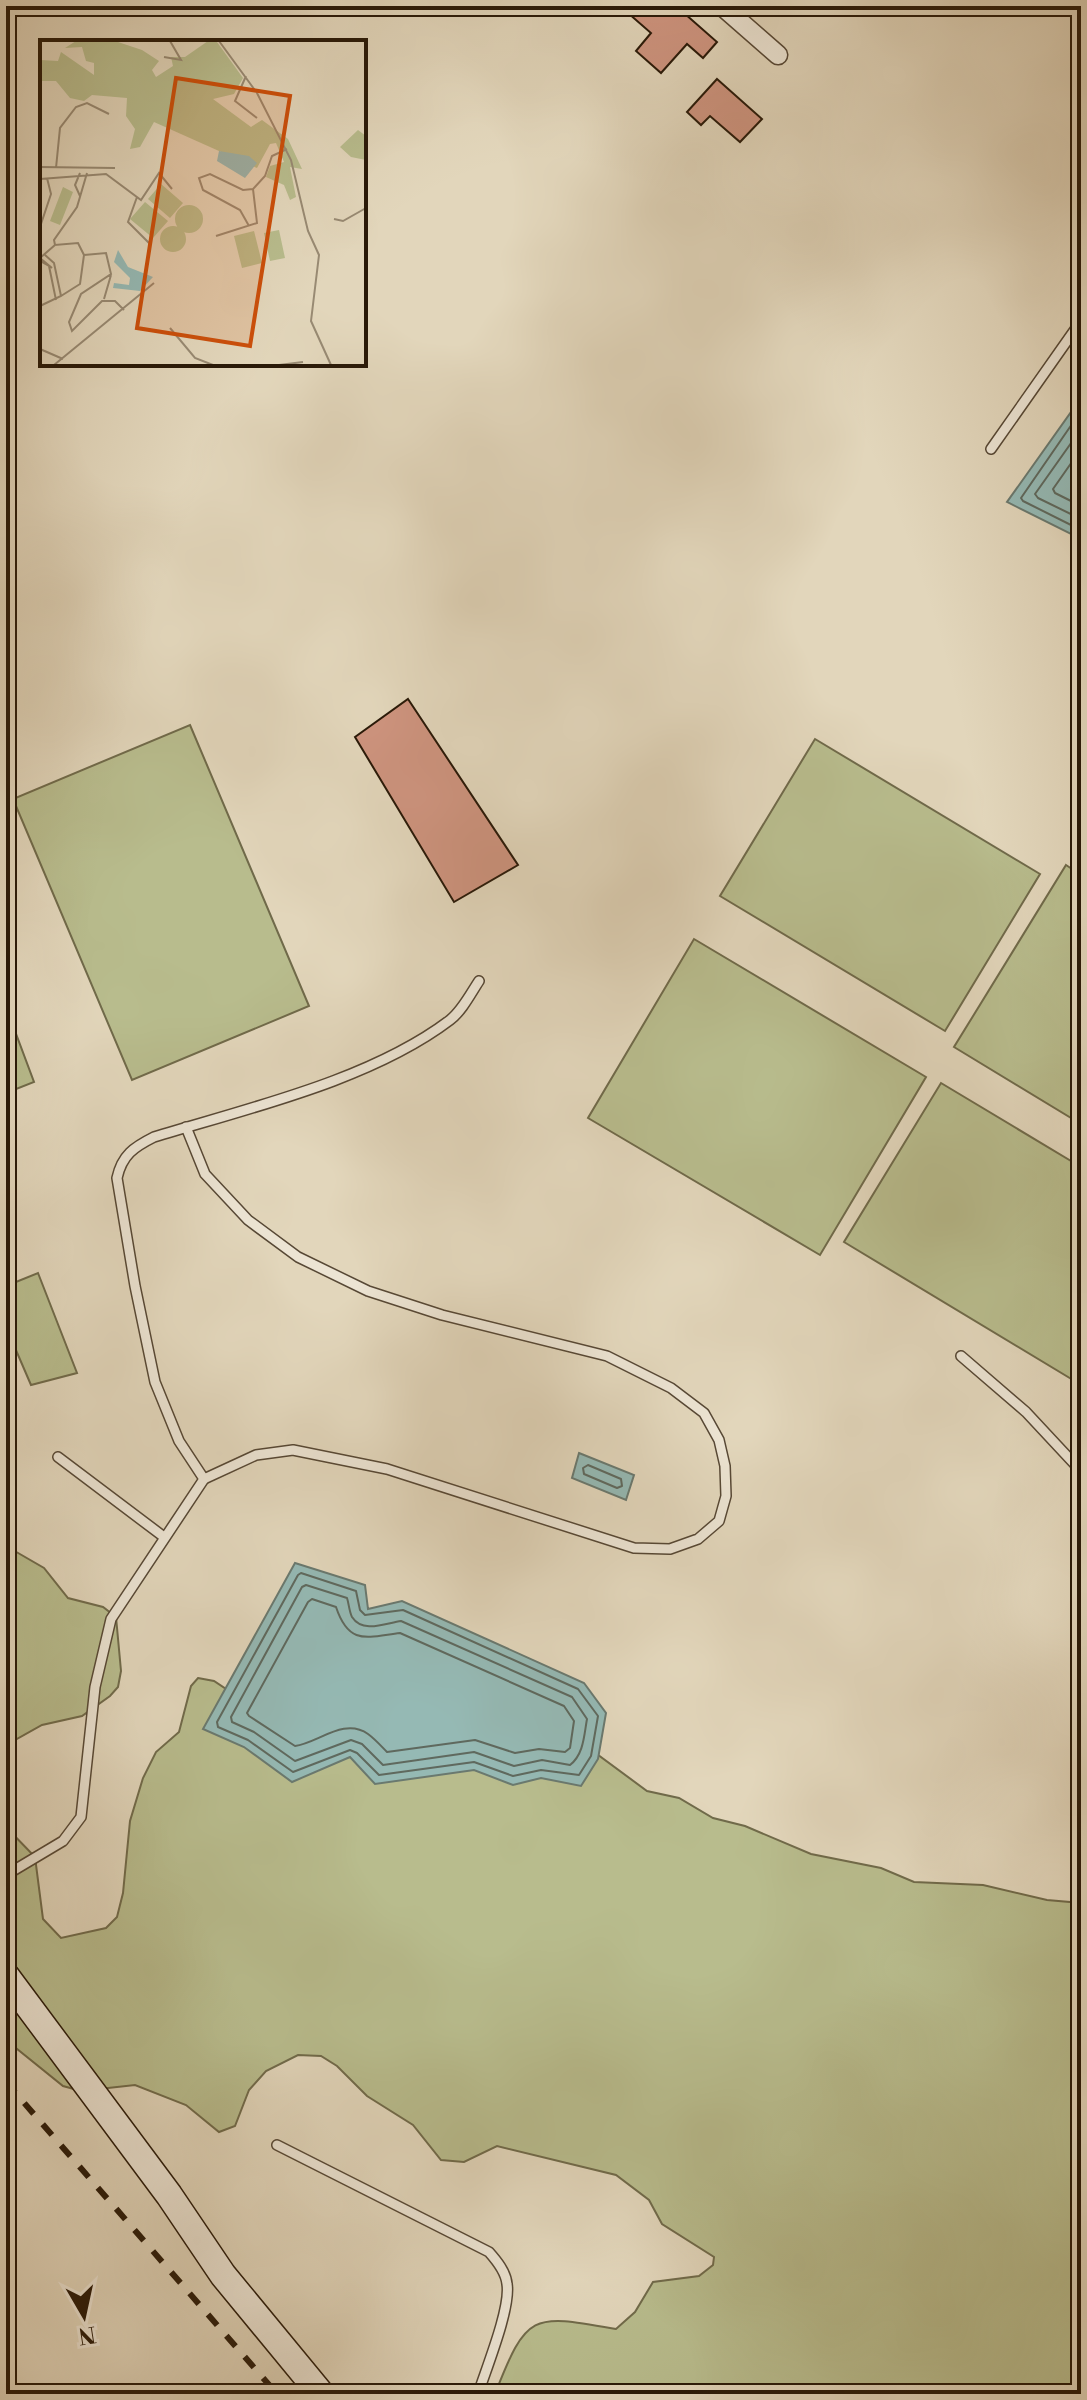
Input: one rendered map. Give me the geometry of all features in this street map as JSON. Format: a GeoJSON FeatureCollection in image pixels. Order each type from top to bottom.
{"type":"FeatureCollection","features":[{"type":"Feature","properties":{"kind":"street"},"geometry":{"type":"LineString","coordinates":[[722,6],[778,55]]}},
{"type":"Feature","properties":{"kind":"street"},"geometry":{"type":"LineString","coordinates":[[6,1976],[169,2195],[223,2275],[321,2394]]}},
{"type":"Feature","properties":{"kind":"lane"},"geometry":{"type":"LineString","coordinates":[[991,449],[1081,321]]}},
{"type":"Feature","properties":{"kind":"lane"},"geometry":{"type":"LineString","coordinates":[[204,1479],[179,1441],[155,1382],[117,1178],[120,1163],[133,1147],[186,1127],[305,1092],[399,1052],[453,1019],[479,981]]}},
{"type":"Feature","properties":{"kind":"lane"},"geometry":{"type":"LineString","coordinates":[[6,1875],[63,1841],[81,1817],[95,1687],[111,1619],[204,1479],[256,1455],[293,1450],[387,1469],[634,1548],[670,1549],[698,1539],[719,1521],[726,1496],[725,1466],[719,1440],[704,1413],[671,1388],[607,1356],[442,1315],[368,1291],[298,1257],[248,1220],[205,1174],[186,1127]]}},
{"type":"Feature","properties":{"kind":"lane"},"geometry":{"type":"LineString","coordinates":[[961,1356],[1026,1412],[1081,1471]]}},
{"type":"Feature","properties":{"kind":"lane"},"geometry":{"type":"LineString","coordinates":[[58,1457],[164,1537]]}},
{"type":"Feature","properties":{"kind":"lane"},"geometry":{"type":"LineString","coordinates":[[277,2145],[489,2252],[498,2261],[508,2285],[506,2305],[478,2394]]}},
{"type":"Feature","properties":{"kind":"green space"},"geometry":{"type":"Polygon","coordinates":[[[190,725],[309,1006],[132,1080],[13,799],[190,725]]]}},
{"type":"Feature","properties":{"kind":"green space"},"geometry":{"type":"Polygon","coordinates":[[[815,739],[1040,874],[945,1031],[720,896],[815,739]]]}},
{"type":"Feature","properties":{"kind":"green space"},"geometry":{"type":"Polygon","coordinates":[[[1066,865],[1081,875],[1081,1124],[954,1047],[1066,865]]]}},
{"type":"Feature","properties":{"kind":"green space"},"geometry":{"type":"Polygon","coordinates":[[[694,939],[926,1077],[820,1255],[588,1118],[694,939]]]}},
{"type":"Feature","properties":{"kind":"green space"},"geometry":{"type":"Polygon","coordinates":[[[6,1007],[34,1082],[6,1093],[6,1007]]]}},
{"type":"Feature","properties":{"kind":"green space"},"geometry":{"type":"Polygon","coordinates":[[[941,1083],[1081,1167],[1081,1379],[1078,1383],[844,1242],[941,1083]]]}},
{"type":"Feature","properties":{"kind":"green space"},"geometry":{"type":"Polygon","coordinates":[[[38,1273],[77,1373],[31,1385],[6,1327],[6,1286],[38,1273]]]}},
{"type":"Feature","properties":{"kind":"green space"},"geometry":{"type":"Polygon","coordinates":[[[6,1546],[44,1568],[68,1598],[103,1607],[116,1617],[121,1671],[118,1687],[82,1716],[42,1725],[6,1745],[6,1546]]]}},
{"type":"Feature","properties":{"kind":"green space"},"geometry":{"type":"Polygon","coordinates":[[[198,1678],[214,1681],[256,1709],[590,1749],[647,1791],[679,1798],[713,1818],[745,1826],[811,1854],[881,1868],[914,1882],[983,1885],[1047,1900],[1081,1903],[1081,2394],[495,2394],[516,2347],[525,2333],[536,2325],[566,2321],[616,2329],[635,2312],[653,2282],[699,2276],[713,2265],[714,2257],[662,2224],[649,2200],[616,2175],[497,2146],[464,2162],[441,2160],[413,2125],[367,2096],[337,2066],[321,2056],[298,2055],[266,2071],[249,2090],[235,2126],[219,2132],[186,2105],[135,2085],[81,2091],[63,2086],[6,2040],[6,1827],[35,1857],[43,1919],[61,1938],[106,1928],[117,1917],[123,1893],[130,1821],[143,1778],[156,1752],[179,1732],[191,1686],[198,1678]]]}},
{"type":"Feature","properties":{"kind":"water"},"geometry":{"type":"Polygon","coordinates":[[[1081,398],[1081,539],[1007,502],[1081,398]]]}},
{"type":"Feature","properties":{"kind":"water"},"geometry":{"type":"Polygon","coordinates":[[[579,1453],[634,1475],[626,1500],[572,1478],[579,1453]]]}},
{"type":"Feature","properties":{"kind":"water"},"geometry":{"type":"Polygon","coordinates":[[[295,1563],[365,1585],[368,1609],[402,1601],[584,1683],[606,1713],[598,1759],[581,1786],[541,1778],[513,1785],[474,1770],[375,1784],[350,1757],[292,1782],[244,1747],[203,1729],[295,1563]]]}},
{"type":"Feature","properties":{"kind":"building"},"geometry":{"type":"Polygon","coordinates":[[[620,6],[676,6],[717,42],[703,58],[687,44],[661,73],[636,51],[651,33],[620,6]]]}},
{"type":"Feature","properties":{"kind":"building"},"geometry":{"type":"Polygon","coordinates":[[[717,79],[762,119],[740,142],[710,116],[701,125],[687,112],[717,79]]]}},
{"type":"Feature","properties":{"kind":"building"},"geometry":{"type":"Polygon","coordinates":[[[408,699],[518,865],[454,902],[355,737],[408,699]]]}},
{"type":"Feature","properties":{"kind":"railway"},"geometry":{"type":"LineString","coordinates":[[6,2082],[277,2394]]}}]}
